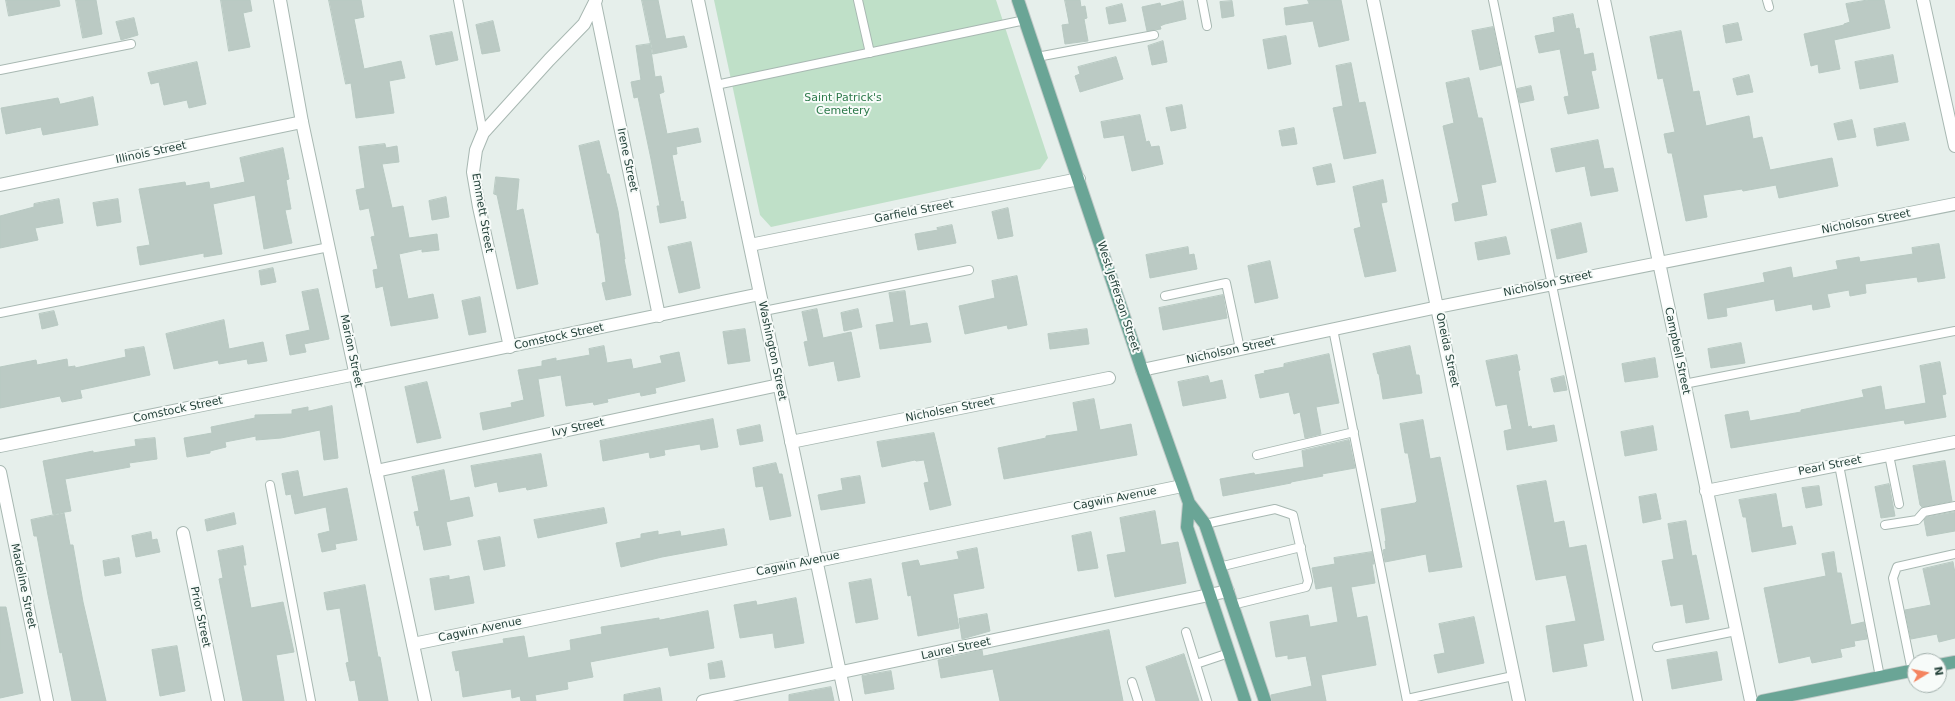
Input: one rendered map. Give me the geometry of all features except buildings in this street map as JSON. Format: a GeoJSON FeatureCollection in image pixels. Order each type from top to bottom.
{"type":"FeatureCollection","features":[{"type":"Feature","properties":{"kind":"main road","name":"West Jefferson Street"},"geometry":{"type":"LineString","coordinates":[[1018,0],[1142,370],[1189,503],[1187,527],[1245,701]]}},
{"type":"Feature","properties":{"kind":"main road"},"geometry":{"type":"LineString","coordinates":[[1189,503],[1205,524],[1265,701]]}},
{"type":"Feature","properties":{"kind":"main road"},"geometry":{"type":"LineString","coordinates":[[1762,701],[1780,699],[1907,671]]}},
{"type":"Feature","properties":{"kind":"street","name":"Marion Street"},"geometry":{"type":"LineString","coordinates":[[280,0],[302,122],[425,701]]}},
{"type":"Feature","properties":{"kind":"street","name":"Washington Street"},"geometry":{"type":"LineString","coordinates":[[698,0],[846,701]]}},
{"type":"Feature","properties":{"kind":"street","name":"Oneida Street"},"geometry":{"type":"LineString","coordinates":[[1373,0],[1438,307],[1518,701]]}},
{"type":"Feature","properties":{"kind":"street","name":"Campbell Street"},"geometry":{"type":"LineString","coordinates":[[1604,0],[1751,701]]}},
{"type":"Feature","properties":{"kind":"street"},"geometry":{"type":"LineString","coordinates":[[1923,0],[1955,146]]}},
{"type":"Feature","properties":{"kind":"street","name":"Emmett Street"},"geometry":{"type":"LineString","coordinates":[[510,347],[479,207],[473,172],[476,150],[483,133],[549,60],[584,24],[595,2]]}},
{"type":"Feature","properties":{"kind":"street","name":"Irene Street"},"geometry":{"type":"LineString","coordinates":[[595,2],[659,316]]}},
{"type":"Feature","properties":{"kind":"street","name":"Illinois Street"},"geometry":{"type":"LineString","coordinates":[[0,185],[302,122]]}},
{"type":"Feature","properties":{"kind":"street","name":"Garfield Street"},"geometry":{"type":"LineString","coordinates":[[750,245],[1079,179]]}},
{"type":"Feature","properties":{"kind":"street","name":"Nicholson Street"},"geometry":{"type":"LineString","coordinates":[[1142,370],[1550,284],[1955,204]]}},
{"type":"Feature","properties":{"kind":"street","name":"Comstock Street"},"geometry":{"type":"LineString","coordinates":[[0,446],[510,347],[760,294]]}},
{"type":"Feature","properties":{"kind":"street","name":"Nicholsen Street"},"geometry":{"type":"LineString","coordinates":[[791,442],[1109,378]]}},
{"type":"Feature","properties":{"kind":"street","name":"Ivy Street"},"geometry":{"type":"LineString","coordinates":[[376,471],[779,385]]}},
{"type":"Feature","properties":{"kind":"street","name":"Pearl Street"},"geometry":{"type":"LineString","coordinates":[[1706,491],[1955,442]]}},
{"type":"Feature","properties":{"kind":"street","name":"Madeline Street"},"geometry":{"type":"LineString","coordinates":[[0,472],[47,701]]}},
{"type":"Feature","properties":{"kind":"street","name":"Cagwin Avenue"},"geometry":{"type":"LineString","coordinates":[[413,644],[1182,486]]}},
{"type":"Feature","properties":{"kind":"street","name":"Prior Street"},"geometry":{"type":"LineString","coordinates":[[183,533],[218,701]]}},
{"type":"Feature","properties":{"kind":"street"},"geometry":{"type":"LineString","coordinates":[[1209,596],[1228,590]]}},
{"type":"Feature","properties":{"kind":"street","name":"Laurel Street"},"geometry":{"type":"LineString","coordinates":[[703,701],[727,699],[840,673],[1209,596]]}},
{"type":"Feature","properties":{"kind":"lane"},"geometry":{"type":"LineString","coordinates":[[458,0],[483,133]]}},
{"type":"Feature","properties":{"kind":"lane"},"geometry":{"type":"LineString","coordinates":[[858,0],[870,53]]}},
{"type":"Feature","properties":{"kind":"lane"},"geometry":{"type":"LineString","coordinates":[[1202,0],[1207,26]]}},
{"type":"Feature","properties":{"kind":"lane"},"geometry":{"type":"LineString","coordinates":[[1493,0],[1550,284],[1638,701]]}},
{"type":"Feature","properties":{"kind":"lane"},"geometry":{"type":"LineString","coordinates":[[716,85],[1025,20]]}},
{"type":"Feature","properties":{"kind":"lane"},"geometry":{"type":"LineString","coordinates":[[1037,57],[1154,35]]}},
{"type":"Feature","properties":{"kind":"lane"},"geometry":{"type":"LineString","coordinates":[[0,70],[131,44]]}},
{"type":"Feature","properties":{"kind":"lane"},"geometry":{"type":"LineString","coordinates":[[0,313],[329,247]]}},
{"type":"Feature","properties":{"kind":"lane"},"geometry":{"type":"LineString","coordinates":[[764,311],[969,270]]}},
{"type":"Feature","properties":{"kind":"lane"},"geometry":{"type":"LineString","coordinates":[[1165,296],[1226,283],[1240,349]]}},
{"type":"Feature","properties":{"kind":"lane"},"geometry":{"type":"LineString","coordinates":[[1333,329],[1407,700],[1513,676]]}},
{"type":"Feature","properties":{"kind":"lane"},"geometry":{"type":"LineString","coordinates":[[1684,384],[1955,331]]}},
{"type":"Feature","properties":{"kind":"lane"},"geometry":{"type":"LineString","coordinates":[[1257,455],[1354,432]]}},
{"type":"Feature","properties":{"kind":"lane"},"geometry":{"type":"LineString","coordinates":[[1889,455],[1899,504]]}},
{"type":"Feature","properties":{"kind":"lane"},"geometry":{"type":"LineString","coordinates":[[1839,465],[1880,677]]}},
{"type":"Feature","properties":{"kind":"lane"},"geometry":{"type":"LineString","coordinates":[[270,485],[311,701]]}},
{"type":"Feature","properties":{"kind":"lane"},"geometry":{"type":"LineString","coordinates":[[1886,525],[1917,520],[1924,512],[1955,506]]}},
{"type":"Feature","properties":{"kind":"lane"},"geometry":{"type":"LineString","coordinates":[[1205,524],[1275,510],[1293,515],[1308,581],[1306,587],[1232,605]]}},
{"type":"Feature","properties":{"kind":"lane"},"geometry":{"type":"LineString","coordinates":[[1219,567],[1301,547]]}},
{"type":"Feature","properties":{"kind":"lane"},"geometry":{"type":"LineString","coordinates":[[1909,653],[1893,578],[1897,567],[1955,554]]}},
{"type":"Feature","properties":{"kind":"lane"},"geometry":{"type":"LineString","coordinates":[[1657,647],[1736,630]]}},
{"type":"Feature","properties":{"kind":"lane"},"geometry":{"type":"LineString","coordinates":[[1186,632],[1207,701]]}},
{"type":"Feature","properties":{"kind":"lane"},"geometry":{"type":"LineString","coordinates":[[1196,664],[1229,653]]}},
{"type":"Feature","properties":{"kind":"lane"},"geometry":{"type":"LineString","coordinates":[[1132,682],[1138,701]]}},
{"type":"Feature","properties":{"kind":"green space","name":"Saint Patrick's Cemetery"},"geometry":{"type":"Polygon","coordinates":[[[714,0],[996,0],[1048,158],[1040,169],[771,227],[760,215],[714,0]]]}}]}
